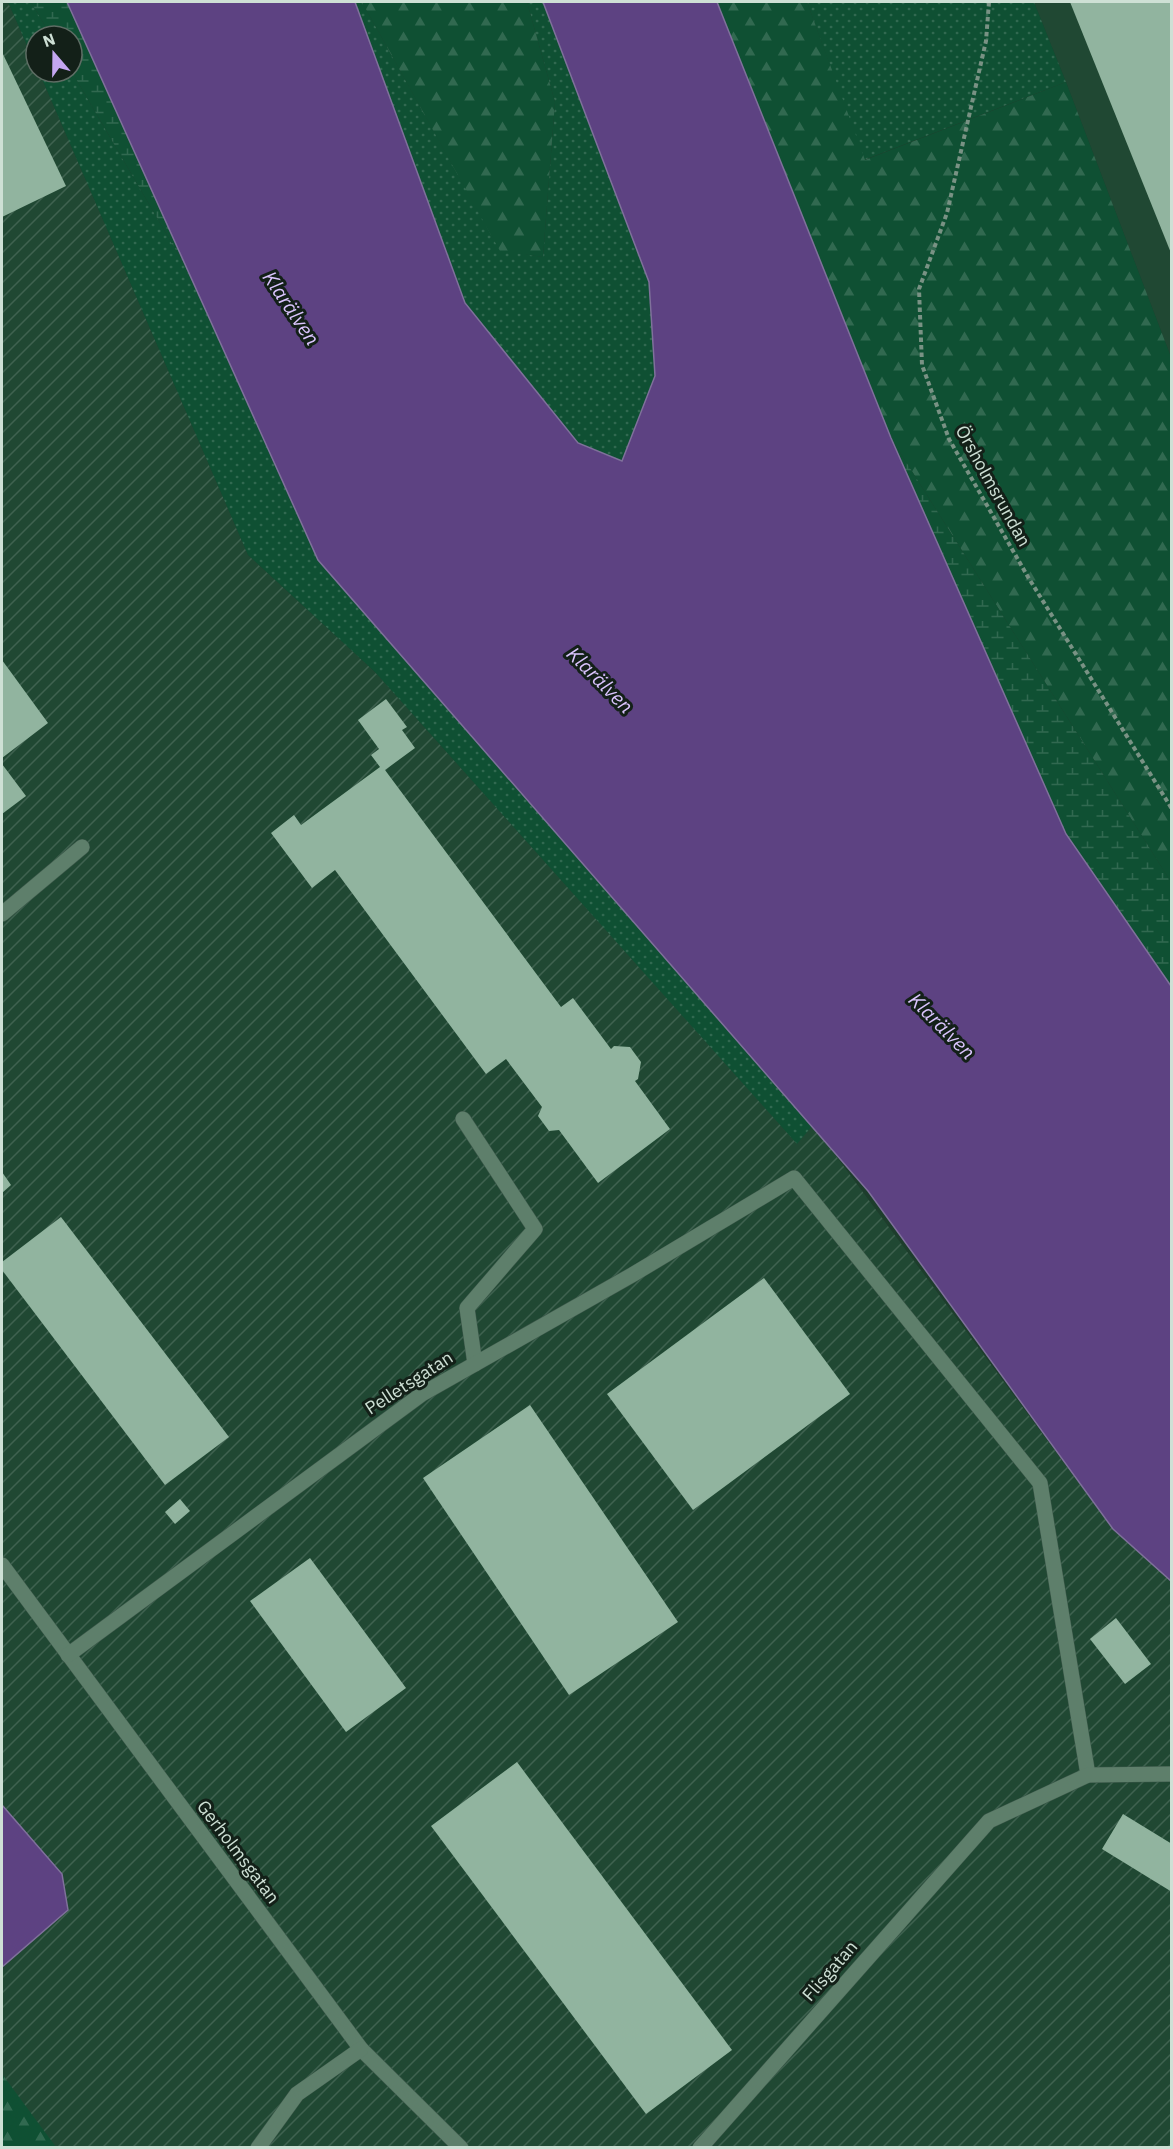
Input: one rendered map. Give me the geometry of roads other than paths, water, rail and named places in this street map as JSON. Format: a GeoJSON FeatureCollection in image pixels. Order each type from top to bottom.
{"type":"FeatureCollection","features":[{"type":"Feature","properties":{"kind":"lane"},"geometry":{"type":"LineString","coordinates":[[2,914],[82,847]]}},
{"type":"Feature","properties":{"kind":"lane"},"geometry":{"type":"LineString","coordinates":[[463,1119],[535,1229],[467,1308],[475,1364]]}},
{"type":"Feature","properties":{"kind":"lane","name":"Pelletsgatan"},"geometry":{"type":"LineString","coordinates":[[68,1655],[422,1394],[632,1275],[794,1178],[1040,1483],[1088,1775]]}},
{"type":"Feature","properties":{"kind":"lane","name":"Gerholmsgatan"},"geometry":{"type":"LineString","coordinates":[[2,1565],[361,2049],[460,2148]]}},
{"type":"Feature","properties":{"kind":"lane"},"geometry":{"type":"LineString","coordinates":[[1088,1775],[1172,1774]]}},
{"type":"Feature","properties":{"kind":"lane","name":"Flisgatan"},"geometry":{"type":"LineString","coordinates":[[700,2148],[989,1821],[1088,1775]]}},
{"type":"Feature","properties":{"kind":"lane"},"geometry":{"type":"LineString","coordinates":[[258,2148],[297,2094],[361,2049]]}},
{"type":"Feature","properties":{"kind":"water","name":"Klarälven"},"geometry":{"type":"Polygon","coordinates":[[[67,2],[355,2],[465,303],[578,443],[622,461],[655,376],[649,282],[543,2],[717,2],[891,438],[1066,834],[1171,986],[1171,1581],[1113,1529],[868,1191],[318,560],[84,40],[84,24],[77,24],[67,2]]]}},
{"type":"Feature","properties":{"kind":"water"},"geometry":{"type":"Polygon","coordinates":[[[2,1805],[62,1874],[68,1910],[2,1967],[2,1805]]]}}]}
